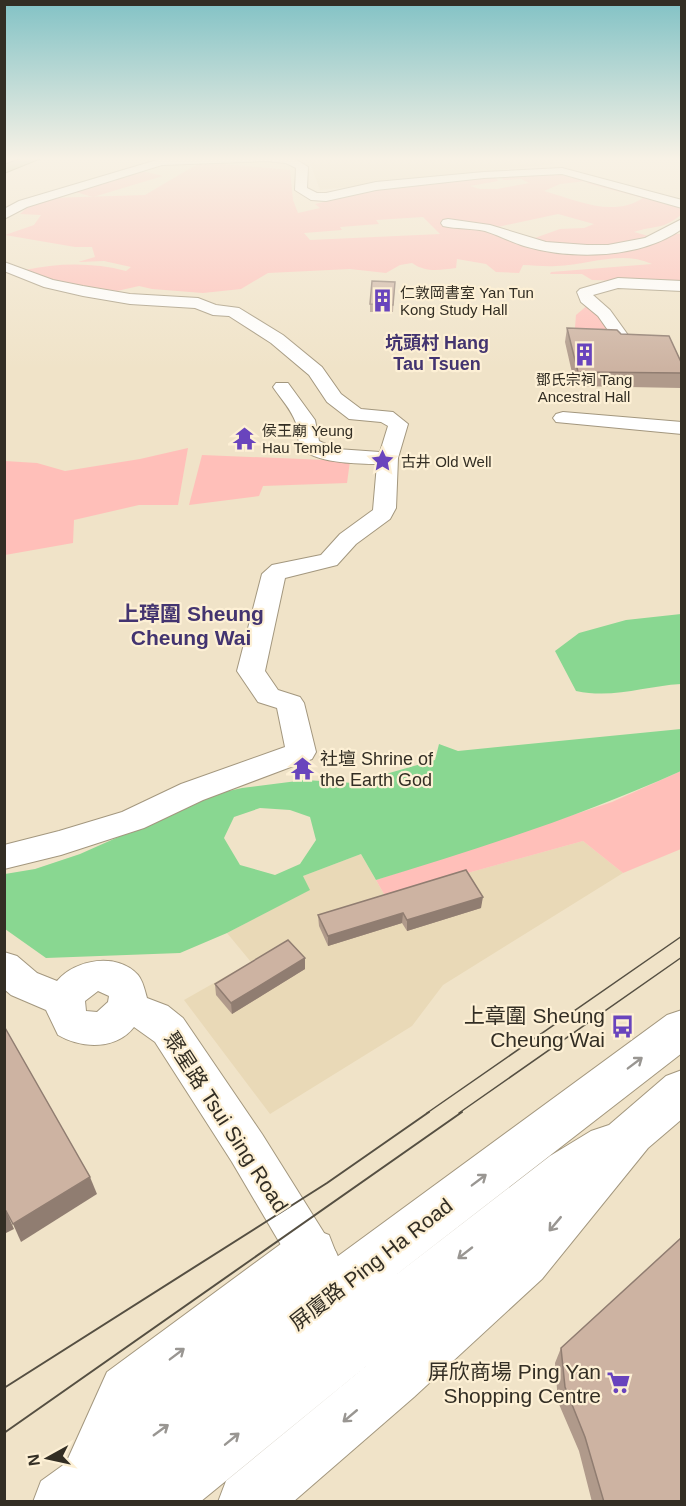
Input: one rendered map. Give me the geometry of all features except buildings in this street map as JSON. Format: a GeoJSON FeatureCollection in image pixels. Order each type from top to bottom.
{"type":"FeatureCollection","features":[{"type":"Feature","properties":{"kind":"street"},"geometry":{"type":"LineString","coordinates":[[490,228],[538,244],[568,248],[630,246],[650,241],[677,228]]}},
{"type":"Feature","properties":{"kind":"street"},"geometry":{"type":"LineString","coordinates":[[606,265],[627,258],[630,246]]}},
{"type":"Feature","properties":{"kind":"street"},"geometry":{"type":"LineString","coordinates":[[4,266],[49,284],[83,291],[130,299],[198,303],[213,310],[233,311],[277,339],[316,371],[334,398],[356,416],[386,416],[398,424],[388,458],[385,508],[382,514],[348,539],[329,560],[322,564],[281,570],[274,574],[251,671],[268,696],[290,703],[301,752],[192,792],[133,820],[61,843],[4,857]]}},
{"type":"Feature","properties":{"kind":"street"},"geometry":{"type":"LineString","coordinates":[[625,342],[604,312],[586,299],[585,292],[618,283],[681,286]]}},
{"type":"Feature","properties":{"kind":"street"},"geometry":{"type":"LineString","coordinates":[[282,387],[304,415],[309,429],[309,444],[316,449],[324,453],[351,457],[388,458]]}},
{"type":"Feature","properties":{"kind":"street"},"geometry":{"type":"LineString","coordinates":[[563,418],[681,428]]}},
{"type":"Feature","properties":{"kind":"street","name":"聚星路 Tsui Sing Road"},"geometry":{"type":"LineString","coordinates":[[4,967],[24,984],[65,1001],[70,991],[81,981],[96,975],[111,976],[123,982],[129,993],[127,1006],[154,1018],[169,1030],[241,1138],[369,1312]]}},
{"type":"Feature","properties":{"kind":"street","name":"屏廈路 Ping Ha Road"},"geometry":{"type":"LineString","coordinates":[[247,1502],[369,1312],[681,1028]]}},
{"type":"Feature","properties":{"kind":"street","name":"屏廈路 Ping Ha Road"},"geometry":{"type":"LineString","coordinates":[[369,1312],[524,1261],[632,1133],[681,1090]]}},
{"type":"Feature","properties":{"kind":"street"},"geometry":{"type":"LineString","coordinates":[[369,1312],[168,1490],[75,1493],[128,1392],[369,1312]]}},
{"type":"Feature","properties":{"kind":"shaded area"},"geometry":{"type":"Polygon","coordinates":[[[24,228],[342,230],[304,233],[310,240],[440,234],[434,228],[494,228],[532,239],[560,229],[649,228],[634,232],[652,237],[663,233],[681,234],[681,283],[592,280],[582,274],[550,274],[551,272],[652,264],[629,258],[556,266],[523,265],[519,273],[496,272],[486,264],[457,259],[456,268],[439,270],[428,270],[412,263],[400,265],[386,273],[350,269],[268,273],[241,289],[203,293],[139,286],[117,291],[43,279],[25,270],[75,264],[126,271],[131,267],[104,261],[78,262],[95,257],[92,247],[75,247],[5,235],[24,228]]]}},
{"type":"Feature","properties":{"kind":"shaded area"},"geometry":{"type":"Polygon","coordinates":[[[589,304],[620,341],[574,340],[576,315],[589,304]]]}},
{"type":"Feature","properties":{"kind":"shaded area"},"geometry":{"type":"Polygon","coordinates":[[[188,448],[178,505],[139,505],[74,520],[73,543],[5,555],[5,461],[37,463],[65,471],[140,459],[188,448]]]}},
{"type":"Feature","properties":{"kind":"shaded area"},"geometry":{"type":"Polygon","coordinates":[[[202,455],[350,461],[347,483],[263,486],[259,496],[189,505],[202,455]]]}},
{"type":"Feature","properties":{"kind":"shaded area"},"geometry":{"type":"Polygon","coordinates":[[[681,614],[681,684],[603,694],[576,691],[555,651],[579,633],[626,620],[681,614]]]}},
{"type":"Feature","properties":{"kind":"shaded area"},"geometry":{"type":"Polygon","coordinates":[[[681,729],[681,771],[606,803],[454,856],[376,880],[361,854],[303,876],[310,890],[227,933],[180,953],[46,958],[5,929],[5,874],[35,869],[80,854],[215,794],[305,780],[354,783],[435,760],[439,744],[458,751],[681,729]],[[260,808],[234,817],[224,838],[240,865],[275,875],[300,864],[316,840],[310,817],[290,810],[260,808]]]}},
{"type":"Feature","properties":{"kind":"shaded area"},"geometry":{"type":"Polygon","coordinates":[[[681,771],[681,849],[623,873],[583,841],[385,896],[376,880],[612,802],[681,771]]]}},
{"type":"Feature","properties":{"kind":"shaded area"},"geometry":{"type":"Polygon","coordinates":[[[583,841],[623,873],[443,985],[412,1026],[270,1114],[184,1000],[251,962],[227,933],[309,890],[303,876],[361,854],[385,896],[583,841]]]}},
{"type":"Feature","properties":{"kind":"tram line"},"geometry":{"type":"LineString","coordinates":[[427,1113],[682,936]]}},
{"type":"Feature","properties":{"kind":"tram line"},"geometry":{"type":"LineString","coordinates":[[459,1113],[682,957]]}},
{"type":"Feature","properties":{"kind":"tram line"},"geometry":{"type":"LineString","coordinates":[[4,1388],[327,1183],[429,1112]]}},
{"type":"Feature","properties":{"kind":"tram line"},"geometry":{"type":"LineString","coordinates":[[4,1433],[462,1112]]}},
{"type":"Feature","properties":{"kind":"place","name":"仁敦岡書室 Yan Tun Kong Study Hall"},"geometry":{"type":"Point","coordinates":[382,301]}},
{"type":"Feature","properties":{"kind":"place","name":"鄧氏宗祠 Tang Ancestral Hall"},"geometry":{"type":"Point","coordinates":[584,355]}},
{"type":"Feature","properties":{"kind":"place","name":"侯王廟 Yeung Hau Temple"},"geometry":{"type":"Point","coordinates":[244,439]}},
{"type":"Feature","properties":{"kind":"place","name":"古井 Old Well"},"geometry":{"type":"Point","coordinates":[383,461]}},
{"type":"Feature","properties":{"kind":"place","name":"社壇 Shrine of the Earth God"},"geometry":{"type":"Point","coordinates":[302,769]}},
{"type":"Feature","properties":{"kind":"place","name":"上章圍 Sheung Cheung Wai"},"geometry":{"type":"Point","coordinates":[623,1027]}},
{"type":"Feature","properties":{"kind":"place","name":"屏欣商場 Ping Yan Shopping Centre"},"geometry":{"type":"Point","coordinates":[619,1383]}},
{"type":"Feature","properties":{"kind":"district","name":"坑頭村 Hang Tau Tsuen"},"geometry":{"type":"Point","coordinates":[437,353]}},
{"type":"Feature","properties":{"kind":"district","name":"上璋圍 Sheung Cheung Wai"},"geometry":{"type":"Point","coordinates":[191,625]}}]}
